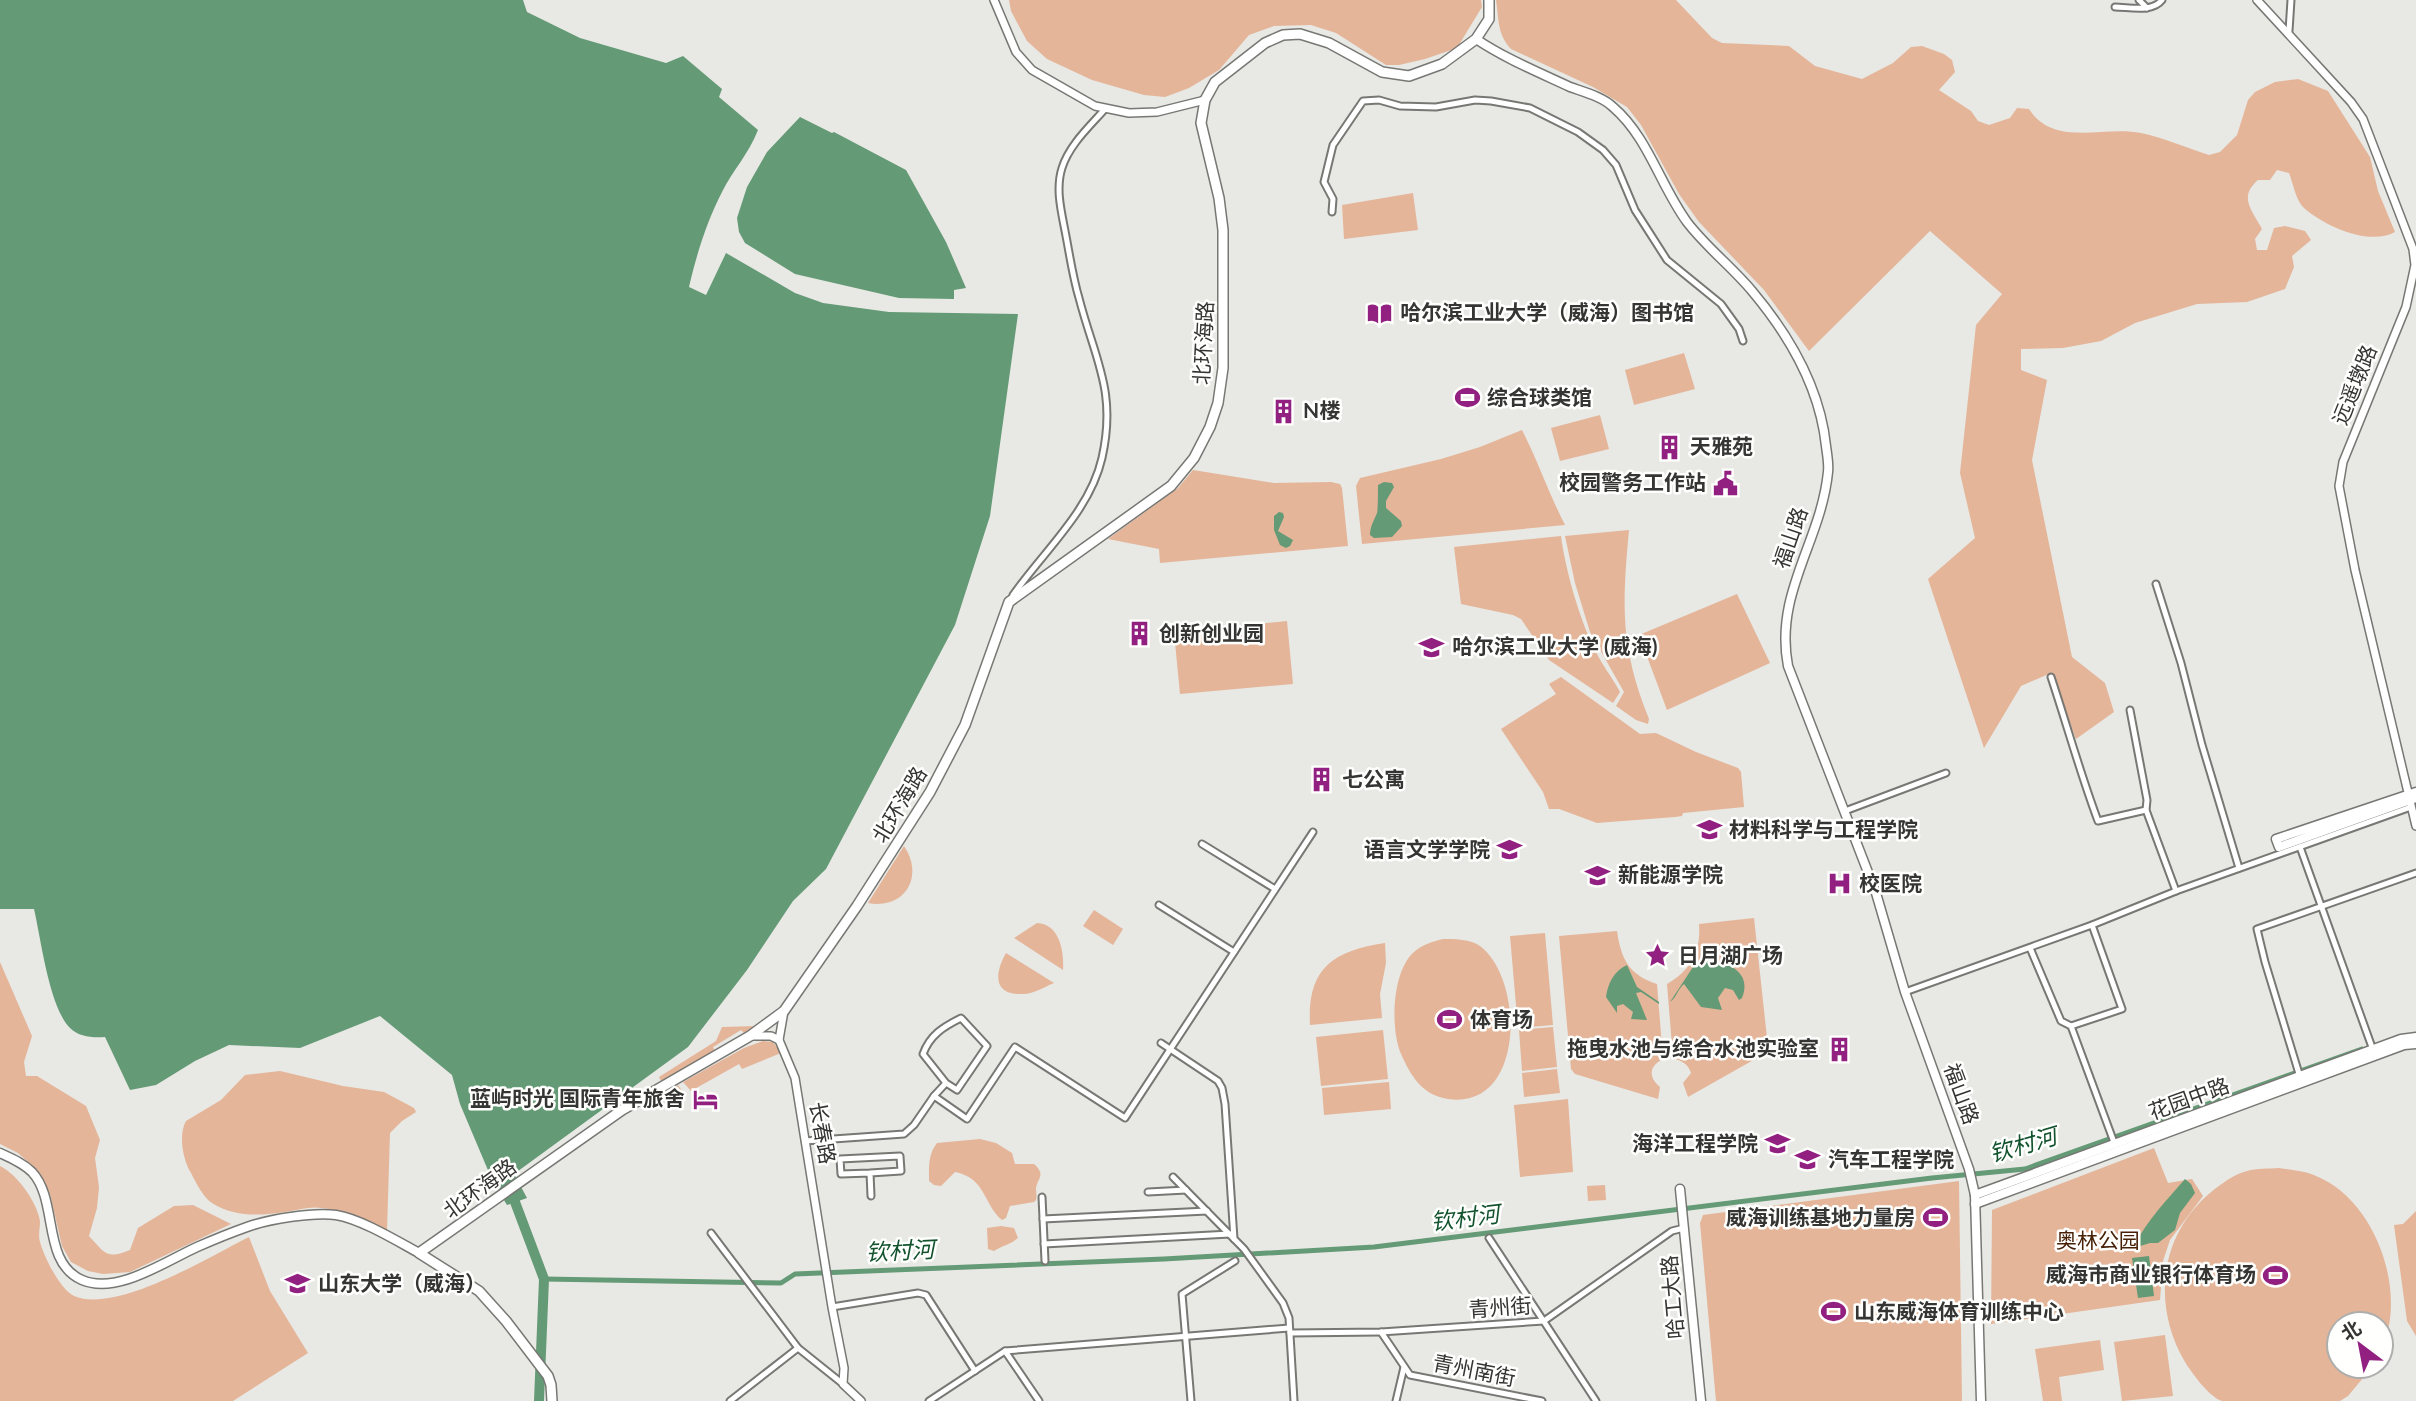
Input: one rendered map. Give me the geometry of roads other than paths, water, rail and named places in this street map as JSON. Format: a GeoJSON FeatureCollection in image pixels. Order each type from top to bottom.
{"type":"FeatureCollection","features":[{"type":"Feature","properties":{"kind":"main road"},"geometry":{"type":"LineString","coordinates":[[1205,100],[1215,82],[1265,43],[1283,35],[1314,37],[1382,72],[1409,76],[1442,64],[1476,39],[1489,19],[1489,0]]}},
{"type":"Feature","properties":{"kind":"main road","name":"福山路"},"geometry":{"type":"LineString","coordinates":[[1476,39],[1506,58],[1612,105],[1638,135],[1660,178],[1688,223],[1754,292],[1809,379],[1821,411],[1829,471],[1815,528],[1789,597],[1784,644],[1788,666],[1846,811],[1875,893],[1905,992],[1969,1169],[1975,1199]]}},
{"type":"Feature","properties":{"kind":"main road","name":"北环海路"},"geometry":{"type":"LineString","coordinates":[[419,1253],[622,1110],[750,1036],[784,1011],[857,906],[930,793],[965,724],[1009,602],[1171,486],[1195,458],[1218,403],[1223,368],[1223,230],[1219,198],[1201,123],[1205,100]]}},
{"type":"Feature","properties":{"kind":"main road"},"geometry":{"type":"LineString","coordinates":[[2412,798],[2279,847],[2276,839],[2412,798]]}},
{"type":"Feature","properties":{"kind":"main road","name":"花园中路"},"geometry":{"type":"LineString","coordinates":[[1975,1199],[2299,1073],[2401,1039],[2416,1037]]}},
{"type":"Feature","properties":{"kind":"main road"},"geometry":{"type":"LineString","coordinates":[[1981,1401],[1975,1199],[2404,1045],[2416,1044]]}},
{"type":"Feature","properties":{"kind":"main road"},"geometry":{"type":"LineString","coordinates":[[0,1153],[16,1160],[33,1173],[47,1203],[59,1257],[81,1280],[94,1283],[132,1278],[199,1246],[250,1226],[301,1217],[339,1216],[392,1238],[478,1291],[506,1321],[548,1376],[552,1401]]}},
{"type":"Feature","properties":{"kind":"main road","name":"哈工大路"},"geometry":{"type":"LineString","coordinates":[[1680,1189],[1701,1401]]}},
{"type":"Feature","properties":{"kind":"main road"},"geometry":{"type":"LineString","coordinates":[[432,1261],[429,1252],[433,1244]]}},
{"type":"Feature","properties":{"kind":"street"},"geometry":{"type":"LineString","coordinates":[[993,0],[1016,52],[1032,70],[1095,106],[1129,113],[1157,112],[1205,100]]}},
{"type":"Feature","properties":{"kind":"street"},"geometry":{"type":"LineString","coordinates":[[2139,0],[2147,8]]}},
{"type":"Feature","properties":{"kind":"street"},"geometry":{"type":"LineString","coordinates":[[2115,7],[2147,8],[2158,5],[2162,0]]}},
{"type":"Feature","properties":{"kind":"street","name":"远遥墩路"},"geometry":{"type":"LineString","coordinates":[[2257,0],[2351,102],[2363,120],[2416,257],[2406,307],[2343,462],[2339,486],[2355,570],[2412,798],[2416,827]]}},
{"type":"Feature","properties":{"kind":"street"},"geometry":{"type":"LineString","coordinates":[[2289,32],[2291,0]]}},
{"type":"Feature","properties":{"kind":"street"},"geometry":{"type":"LineString","coordinates":[[1332,212],[1333,199],[1324,182],[1333,145],[1363,101],[1379,100],[1400,106],[1425,107],[1475,100],[1530,108],[1578,132],[1603,150],[1616,165],[1635,210],[1656,245],[1667,260],[1721,304],[1740,329],[1743,341]]}},
{"type":"Feature","properties":{"kind":"street"},"geometry":{"type":"LineString","coordinates":[[1009,602],[1081,506],[1102,460],[1107,430],[1108,397],[1099,360],[1078,298],[1059,197],[1062,168],[1066,159],[1076,142],[1105,108]]}},
{"type":"Feature","properties":{"kind":"street"},"geometry":{"type":"LineString","coordinates":[[2156,583],[2192,699],[2190,702],[2239,868]]}},
{"type":"Feature","properties":{"kind":"street"},"geometry":{"type":"LineString","coordinates":[[2051,677],[2072,740],[2078,768],[2098,821],[2146,810]]}},
{"type":"Feature","properties":{"kind":"street"},"geometry":{"type":"LineString","coordinates":[[2130,710],[2147,800],[2146,810],[2176,891]]}},
{"type":"Feature","properties":{"kind":"street"},"geometry":{"type":"LineString","coordinates":[[1846,811],[1946,773]]}},
{"type":"Feature","properties":{"kind":"street"},"geometry":{"type":"LineString","coordinates":[[1905,992],[2300,847],[2412,798]]}},
{"type":"Feature","properties":{"kind":"street"},"geometry":{"type":"LineString","coordinates":[[934,1096],[967,1119],[1015,1047],[1125,1118],[1313,832]]}},
{"type":"Feature","properties":{"kind":"street"},"geometry":{"type":"LineString","coordinates":[[1202,844],[1275,889]]}},
{"type":"Feature","properties":{"kind":"street"},"geometry":{"type":"LineString","coordinates":[[2300,847],[2373,1050]]}},
{"type":"Feature","properties":{"kind":"street"},"geometry":{"type":"LineString","coordinates":[[2299,1073],[2265,962],[2258,929],[2416,873]]}},
{"type":"Feature","properties":{"kind":"street"},"geometry":{"type":"LineString","coordinates":[[1159,905],[1234,952]]}},
{"type":"Feature","properties":{"kind":"street"},"geometry":{"type":"LineString","coordinates":[[2071,1026],[2122,1009],[2092,925]]}},
{"type":"Feature","properties":{"kind":"street"},"geometry":{"type":"LineString","coordinates":[[2031,947],[2062,1021],[2071,1026],[2114,1143]]}},
{"type":"Feature","properties":{"kind":"street"},"geometry":{"type":"LineString","coordinates":[[750,1036],[771,1036],[779,1040],[784,1011]]}},
{"type":"Feature","properties":{"kind":"street"},"geometry":{"type":"LineString","coordinates":[[961,1018],[987,1046],[957,1090],[946,1083],[923,1054],[928,1041],[944,1026],[961,1018]]}},
{"type":"Feature","properties":{"kind":"street","name":"长春路"},"geometry":{"type":"LineString","coordinates":[[779,1040],[795,1078],[832,1307]]}},
{"type":"Feature","properties":{"kind":"street"},"geometry":{"type":"LineString","coordinates":[[1161,1043],[1210,1074],[1222,1088],[1232,1236]]}},
{"type":"Feature","properties":{"kind":"street"},"geometry":{"type":"LineString","coordinates":[[805,1141],[904,1134],[946,1083]]}},
{"type":"Feature","properties":{"kind":"street"},"geometry":{"type":"LineString","coordinates":[[900,1156],[901,1171],[870,1172],[841,1174],[840,1159],[900,1156]]}},
{"type":"Feature","properties":{"kind":"street"},"geometry":{"type":"LineString","coordinates":[[870,1172],[871,1196]]}},
{"type":"Feature","properties":{"kind":"street"},"geometry":{"type":"LineString","coordinates":[[1173,1177],[1244,1249],[1283,1303],[1289,1318],[1294,1401]]}},
{"type":"Feature","properties":{"kind":"street"},"geometry":{"type":"LineString","coordinates":[[1148,1192],[1186,1190]]}},
{"type":"Feature","properties":{"kind":"street"},"geometry":{"type":"LineString","coordinates":[[1042,1197],[1045,1261]]}},
{"type":"Feature","properties":{"kind":"street"},"geometry":{"type":"LineString","coordinates":[[1043,1219],[1207,1211]]}},
{"type":"Feature","properties":{"kind":"street","name":"青州街"},"geometry":{"type":"LineString","coordinates":[[929,1401],[1005,1351],[1185,1336],[1289,1331],[1381,1332],[1544,1321],[1672,1231],[1684,1228]]}},
{"type":"Feature","properties":{"kind":"street"},"geometry":{"type":"LineString","coordinates":[[711,1233],[798,1348],[843,1384],[858,1400]]}},
{"type":"Feature","properties":{"kind":"street"},"geometry":{"type":"LineString","coordinates":[[1044,1244],[1232,1236]]}},
{"type":"Feature","properties":{"kind":"street"},"geometry":{"type":"LineString","coordinates":[[1489,1238],[1595,1401]]}},
{"type":"Feature","properties":{"kind":"street"},"geometry":{"type":"LineString","coordinates":[[1191,1401],[1182,1294],[1235,1261]]}},
{"type":"Feature","properties":{"kind":"street"},"geometry":{"type":"LineString","coordinates":[[843,1384],[844,1368],[832,1307],[918,1293],[926,1295],[975,1371]]}},
{"type":"Feature","properties":{"kind":"street","name":"青州南街"},"geometry":{"type":"LineString","coordinates":[[1381,1332],[1410,1375],[1542,1401]]}},
{"type":"Feature","properties":{"kind":"street"},"geometry":{"type":"LineString","coordinates":[[730,1401],[798,1348]]}},
{"type":"Feature","properties":{"kind":"street"},"geometry":{"type":"LineString","coordinates":[[1005,1351],[1039,1401]]}},
{"type":"Feature","properties":{"kind":"street"},"geometry":{"type":"LineString","coordinates":[[1396,1401],[1404,1366]]}},
{"type":"Feature","properties":{"kind":"street"},"geometry":{"type":"LineString","coordinates":[[1493,1401],[1494,1391]]}},
{"type":"Feature","properties":{"kind":"waterway","name":"钦村河"},"geometry":{"type":"LineString","coordinates":[[544,1279],[781,1283],[795,1274],[1164,1259],[1374,1247],[1932,1178],[2025,1169],[2362,1049]]}},
{"type":"Feature","properties":{"kind":"waterway"},"geometry":{"type":"LineString","coordinates":[[515,1202],[544,1279],[539,1401]]}},
{"type":"Feature","properties":{"kind":"place","name":"哈尔滨工业大学（威海）图书馆"},"geometry":{"type":"Point","coordinates":[1380,313]}},
{"type":"Feature","properties":{"kind":"place","name":"综合球类馆"},"geometry":{"type":"Point","coordinates":[1467,398]}},
{"type":"Feature","properties":{"kind":"place","name":"N楼"},"geometry":{"type":"Point","coordinates":[1283,411]}},
{"type":"Feature","properties":{"kind":"place","name":"天雅苑"},"geometry":{"type":"Point","coordinates":[1670,447]}},
{"type":"Feature","properties":{"kind":"place","name":"校园警务工作站"},"geometry":{"type":"Point","coordinates":[1726,483]}},
{"type":"Feature","properties":{"kind":"place","name":"创新创业园"},"geometry":{"type":"Point","coordinates":[1139,634]}},
{"type":"Feature","properties":{"kind":"place","name":"哈尔滨工业大学 (威海)"},"geometry":{"type":"Point","coordinates":[1432,647]}},
{"type":"Feature","properties":{"kind":"place","name":"七公寓"},"geometry":{"type":"Point","coordinates":[1322,780]}},
{"type":"Feature","properties":{"kind":"place","name":"材料科学与工程学院"},"geometry":{"type":"Point","coordinates":[1709,830]}},
{"type":"Feature","properties":{"kind":"place","name":"语言文学学院"},"geometry":{"type":"Point","coordinates":[1510,850]}},
{"type":"Feature","properties":{"kind":"place","name":"新能源学院"},"geometry":{"type":"Point","coordinates":[1598,875]}},
{"type":"Feature","properties":{"kind":"place","name":"校医院"},"geometry":{"type":"Point","coordinates":[1839,884]}},
{"type":"Feature","properties":{"kind":"place","name":"日月湖广场"},"geometry":{"type":"Point","coordinates":[1658,956]}},
{"type":"Feature","properties":{"kind":"place","name":"体育场"},"geometry":{"type":"Point","coordinates":[1450,1020]}},
{"type":"Feature","properties":{"kind":"place","name":"拖曳水池与综合水池实验室"},"geometry":{"type":"Point","coordinates":[1839,1049]}},
{"type":"Feature","properties":{"kind":"place","name":"蓝屿时光 国际青年旅舍"},"geometry":{"type":"Point","coordinates":[705,1099]}},
{"type":"Feature","properties":{"kind":"place","name":"海洋工程学院"},"geometry":{"type":"Point","coordinates":[1778,1144]}},
{"type":"Feature","properties":{"kind":"place","name":"汽车工程学院"},"geometry":{"type":"Point","coordinates":[1808,1160]}},
{"type":"Feature","properties":{"kind":"place","name":"威海训练基地力量房"},"geometry":{"type":"Point","coordinates":[1935,1218]}},
{"type":"Feature","properties":{"kind":"place","name":"威海市商业银行体育场"},"geometry":{"type":"Point","coordinates":[2276,1275]}},
{"type":"Feature","properties":{"kind":"place","name":"山东大学（威海）"},"geometry":{"type":"Point","coordinates":[298,1284]}},
{"type":"Feature","properties":{"kind":"place","name":"山东威海体育训练中心"},"geometry":{"type":"Point","coordinates":[1834,1312]}},
{"type":"Feature","properties":{"kind":"park label","name":"奥林公园"},"geometry":{"type":"Point","coordinates":[2098,1241]}}]}
